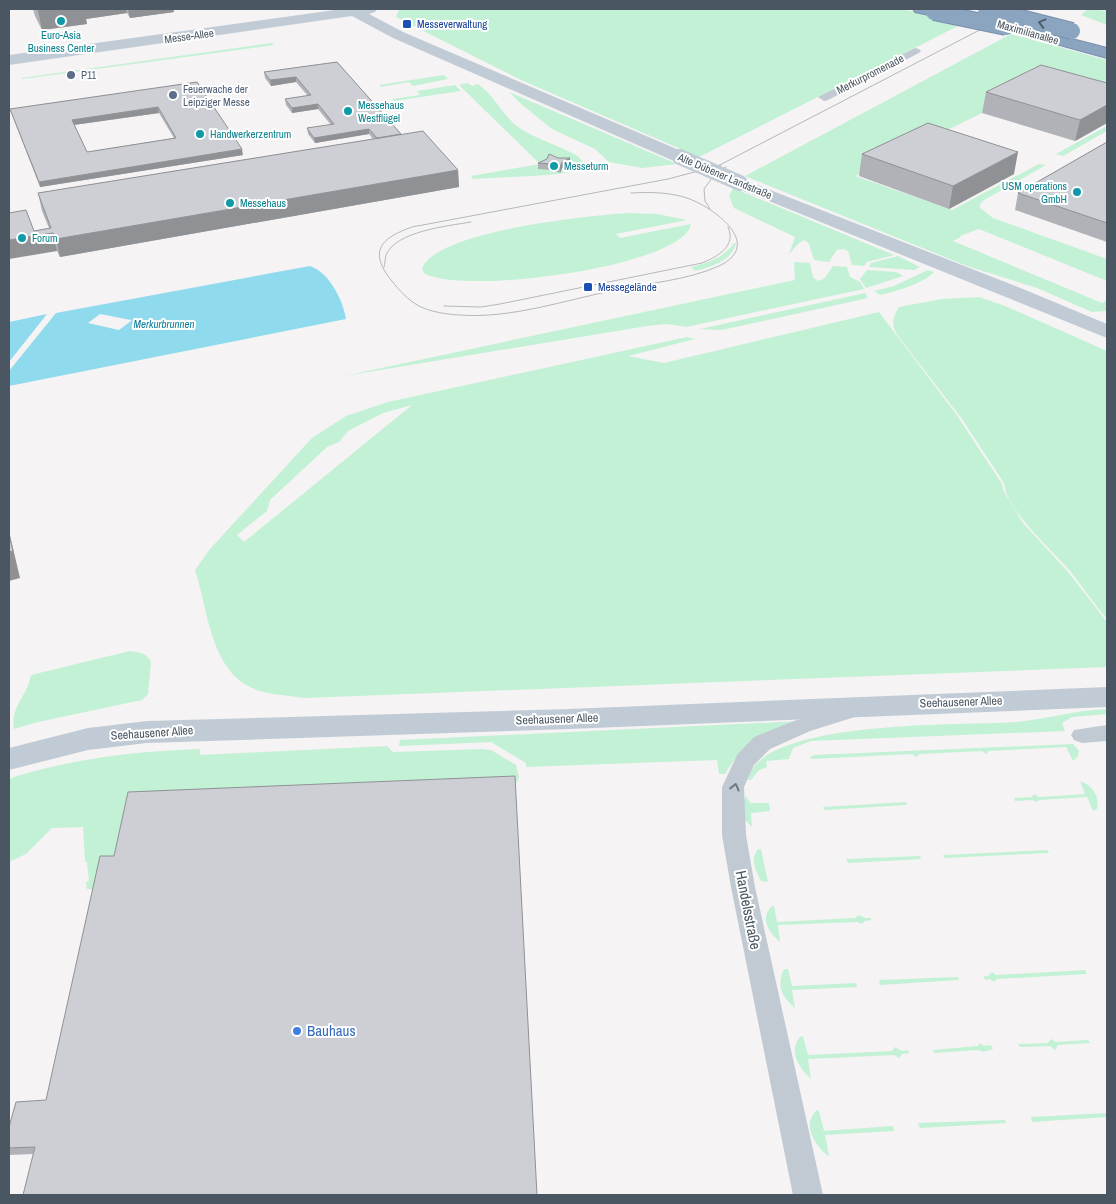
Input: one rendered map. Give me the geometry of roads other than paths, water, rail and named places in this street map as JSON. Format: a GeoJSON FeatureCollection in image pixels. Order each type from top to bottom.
{"type":"FeatureCollection","features":[{"type":"Feature","properties":{"kind":"highway","name":"Maximilianallee"},"geometry":{"type":"LineString","coordinates":[[949,9],[1072,31],[1107,40]]}},
{"type":"Feature","properties":{"kind":"highway","name":"Maximilianallee"},"geometry":{"type":"LineString","coordinates":[[986,9],[1056,40],[1107,53]]}},
{"type":"Feature","properties":{"kind":"highway"},"geometry":{"type":"LineString","coordinates":[[995,9],[1011,21]]}},
{"type":"Feature","properties":{"kind":"highway"},"geometry":{"type":"LineString","coordinates":[[927,10],[1011,21]]}},
{"type":"Feature","properties":{"kind":"main road","name":"Messe-Allee"},"geometry":{"type":"LineString","coordinates":[[9,52],[327,9]]}},
{"type":"Feature","properties":{"kind":"main road","name":"Messe-Allee"},"geometry":{"type":"LineString","coordinates":[[9,60],[352,10],[370,9]]}},
{"type":"Feature","properties":{"kind":"main road","name":"Alte Dübener Landstraße"},"geometry":{"type":"LineString","coordinates":[[352,10],[398,34],[490,76],[773,197],[951,269],[1010,290],[1107,332]]}},
{"type":"Feature","properties":{"kind":"main road","name":"Seehausener Allee"},"geometry":{"type":"LineString","coordinates":[[9,759],[88,739],[147,732],[568,719],[868,705],[1107,697]]}},
{"type":"Feature","properties":{"kind":"street","name":"Merkurpromenade"},"geometry":{"type":"LineString","coordinates":[[824,97],[915,51]]}},
{"type":"Feature","properties":{"kind":"street","name":"Handelsstraße"},"geometry":{"type":"LineString","coordinates":[[808,1195],[744,892],[734,835],[733,787],[745,761],[762,743],[788,731],[868,705]]}},
{"type":"Feature","properties":{"kind":"street"},"geometry":{"type":"LineString","coordinates":[[1082,735],[1107,734]]}},
{"type":"Feature","properties":{"kind":"water","name":"Merkurbrunnen"},"geometry":{"type":"Polygon","coordinates":[[[310,266],[317,269],[329,280],[342,304],[346,319],[9,386],[9,371],[56,313],[310,266]],[[100,314],[88,323],[119,330],[131,320],[100,314]]]}},
{"type":"Feature","properties":{"kind":"water"},"geometry":{"type":"Polygon","coordinates":[[[47,314],[9,362],[9,322],[47,314]]]}},
{"type":"Feature","properties":{"kind":"tram line"},"geometry":{"type":"LineString","coordinates":[[719,166],[1020,9]]}},
{"type":"Feature","properties":{"kind":"tram line"},"geometry":{"type":"LineString","coordinates":[[631,193],[673,195],[687,198],[709,209],[730,227],[736,237],[737,247],[732,257],[719,266],[707,271],[681,278],[616,290],[538,308],[479,315],[443,313],[419,306],[407,298],[397,287],[384,270],[380,261],[379,253],[386,241],[401,231],[412,227],[668,179],[719,166]]}},
{"type":"Feature","properties":{"kind":"tram line"},"geometry":{"type":"LineString","coordinates":[[714,168],[719,166]]}},
{"type":"Feature","properties":{"kind":"tram line"},"geometry":{"type":"LineString","coordinates":[[710,209],[705,201],[704,189],[715,174],[726,167]]}},
{"type":"Feature","properties":{"kind":"tram line"},"geometry":{"type":"LineString","coordinates":[[384,267],[386,255],[400,240],[424,231],[471,222]]}},
{"type":"Feature","properties":{"kind":"tram line"},"geometry":{"type":"LineString","coordinates":[[444,306],[481,307],[500,304],[702,263],[714,258],[728,245],[730,240],[728,227]]}},
{"type":"Feature","properties":{"kind":"place","name":"Euro-Asia Business Center"},"geometry":{"type":"Point","coordinates":[61,21]}},
{"type":"Feature","properties":{"kind":"place","name":"Messeverwaltung"},"geometry":{"type":"Point","coordinates":[407,24]}},
{"type":"Feature","properties":{"kind":"place","name":"P11"},"geometry":{"type":"Point","coordinates":[71,75]}},
{"type":"Feature","properties":{"kind":"place","name":"Feuerwache der Leipziger Messe"},"geometry":{"type":"Point","coordinates":[173,95]}},
{"type":"Feature","properties":{"kind":"place","name":"Messehaus Westflügel"},"geometry":{"type":"Point","coordinates":[348,111]}},
{"type":"Feature","properties":{"kind":"place","name":"Handwerkerzentrum"},"geometry":{"type":"Point","coordinates":[200,134]}},
{"type":"Feature","properties":{"kind":"place","name":"Messeturm"},"geometry":{"type":"Point","coordinates":[554,166]}},
{"type":"Feature","properties":{"kind":"place","name":"USM operations GmbH"},"geometry":{"type":"Point","coordinates":[1077,192]}},
{"type":"Feature","properties":{"kind":"place","name":"Messehaus"},"geometry":{"type":"Point","coordinates":[230,203]}},
{"type":"Feature","properties":{"kind":"place","name":"Forum"},"geometry":{"type":"Point","coordinates":[22,238]}},
{"type":"Feature","properties":{"kind":"place","name":"Messegelände"},"geometry":{"type":"Point","coordinates":[588,287]}},
{"type":"Feature","properties":{"kind":"place","name":"Bauhaus"},"geometry":{"type":"Point","coordinates":[297,1031]}}]}
